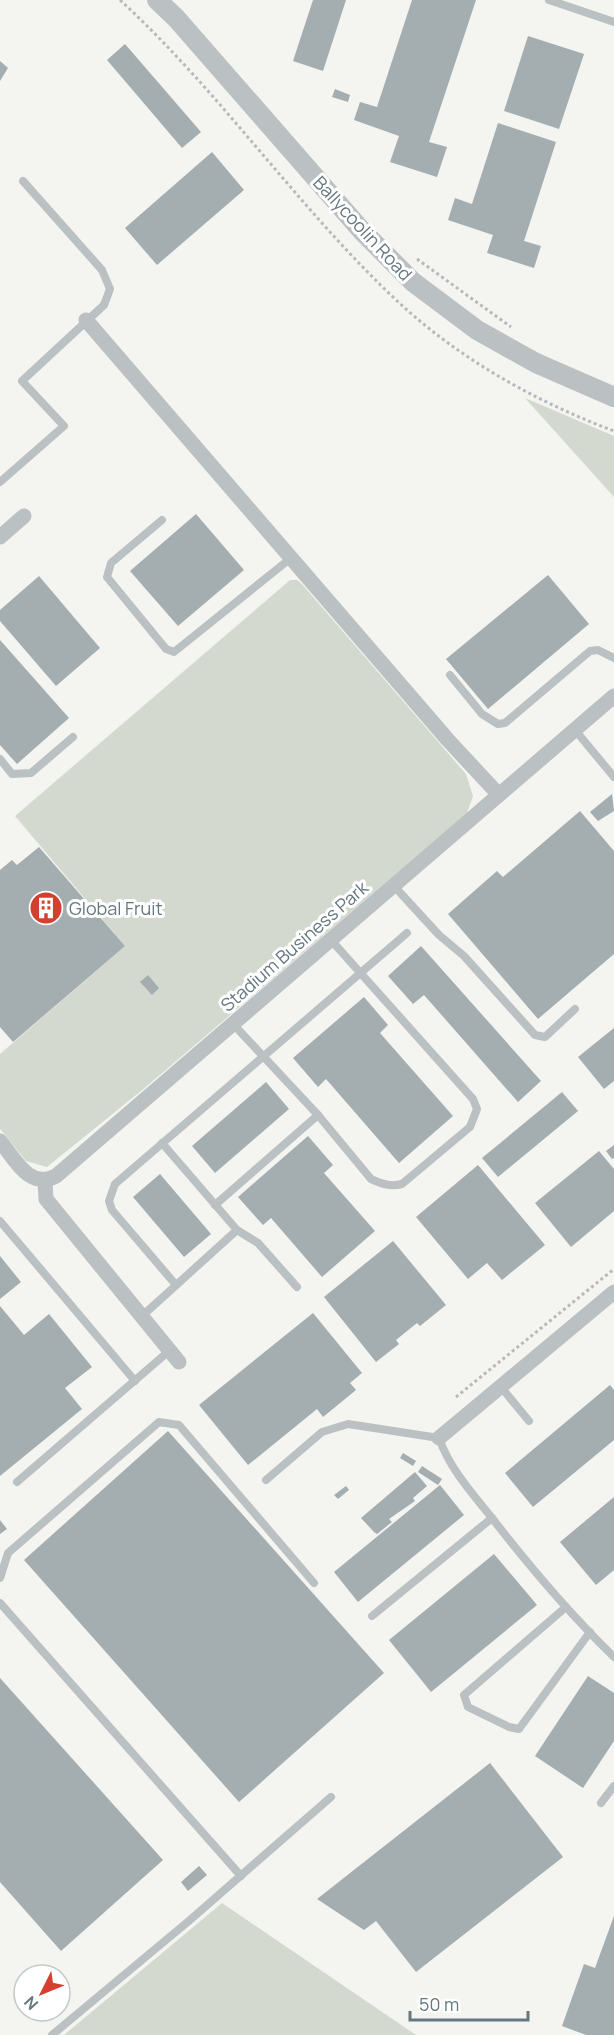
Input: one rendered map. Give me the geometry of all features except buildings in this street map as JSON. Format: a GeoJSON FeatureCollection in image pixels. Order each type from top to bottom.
{"type":"FeatureCollection","features":[{"type":"Feature","properties":{"kind":"street","name":"Ballycoolin Road"},"geometry":{"type":"LineString","coordinates":[[157,0],[176,18],[362,231],[413,282],[477,330],[536,363],[614,397]]}},
{"type":"Feature","properties":{"kind":"street"},"geometry":{"type":"LineString","coordinates":[[86,320],[499,795]]}},
{"type":"Feature","properties":{"kind":"street"},"geometry":{"type":"LineString","coordinates":[[0,537],[24,516]]}},
{"type":"Feature","properties":{"kind":"street","name":"Stadium Business Park"},"geometry":{"type":"LineString","coordinates":[[45,1182],[56,1176],[613,698]]}},
{"type":"Feature","properties":{"kind":"street"},"geometry":{"type":"LineString","coordinates":[[0,1141],[8,1156],[33,1179],[45,1182],[46,1198],[174,1357]]}},
{"type":"Feature","properties":{"kind":"street"},"geometry":{"type":"LineString","coordinates":[[439,1438],[614,1292]]}},
{"type":"Feature","properties":{"kind":"lane"},"geometry":{"type":"LineString","coordinates":[[549,0],[614,22]]}},
{"type":"Feature","properties":{"kind":"lane"},"geometry":{"type":"LineString","coordinates":[[0,482],[63,426],[22,381],[108,299],[111,289],[108,280],[23,181]]}},
{"type":"Feature","properties":{"kind":"lane"},"geometry":{"type":"LineString","coordinates":[[162,520],[111,563],[107,577],[166,649],[174,652],[291,558]]}},
{"type":"Feature","properties":{"kind":"lane"},"geometry":{"type":"LineString","coordinates":[[450,675],[482,714],[498,724],[505,723],[590,651],[598,650],[614,658]]}},
{"type":"Feature","properties":{"kind":"lane"},"geometry":{"type":"LineString","coordinates":[[575,730],[614,777]]}},
{"type":"Feature","properties":{"kind":"lane"},"geometry":{"type":"LineString","coordinates":[[0,759],[12,774],[25,775],[31,773],[73,736]]}},
{"type":"Feature","properties":{"kind":"lane"},"geometry":{"type":"LineString","coordinates":[[394,886],[439,934],[464,956],[535,1035],[545,1037],[575,1009]]}},
{"type":"Feature","properties":{"kind":"lane"},"geometry":{"type":"LineString","coordinates":[[176,1285],[112,1210],[109,1201],[115,1184],[407,933]]}},
{"type":"Feature","properties":{"kind":"lane"},"geometry":{"type":"LineString","coordinates":[[233,1024],[262,1058],[318,1115],[371,1179],[392,1187],[402,1184],[470,1126],[475,1119],[477,1109],[473,1100],[331,940]]}},
{"type":"Feature","properties":{"kind":"lane"},"geometry":{"type":"LineString","coordinates":[[215,1205],[318,1115]]}},
{"type":"Feature","properties":{"kind":"lane"},"geometry":{"type":"LineString","coordinates":[[162,1143],[237,1230],[258,1243],[297,1287]]}},
{"type":"Feature","properties":{"kind":"lane"},"geometry":{"type":"LineString","coordinates":[[0,1221],[135,1381]]}},
{"type":"Feature","properties":{"kind":"lane"},"geometry":{"type":"LineString","coordinates":[[141,1317],[237,1230]]}},
{"type":"Feature","properties":{"kind":"lane"},"geometry":{"type":"LineString","coordinates":[[16,1482],[135,1381],[174,1357]]}},
{"type":"Feature","properties":{"kind":"lane"},"geometry":{"type":"LineString","coordinates":[[501,1387],[529,1421]]}},
{"type":"Feature","properties":{"kind":"lane"},"geometry":{"type":"LineString","coordinates":[[0,1578],[8,1553],[159,1422],[178,1425],[314,1583]]}},
{"type":"Feature","properties":{"kind":"lane"},"geometry":{"type":"LineString","coordinates":[[266,1480],[322,1432],[348,1424],[439,1438],[448,1462],[492,1518],[566,1607],[614,1657]]}},
{"type":"Feature","properties":{"kind":"lane"},"geometry":{"type":"LineString","coordinates":[[372,1616],[492,1518]]}},
{"type":"Feature","properties":{"kind":"lane"},"geometry":{"type":"LineString","coordinates":[[0,1603],[241,1876]]}},
{"type":"Feature","properties":{"kind":"lane"},"geometry":{"type":"LineString","coordinates":[[566,1607],[464,1695],[468,1707],[509,1727],[519,1729],[590,1632]]}},
{"type":"Feature","properties":{"kind":"lane"},"geometry":{"type":"LineString","coordinates":[[601,1803],[614,1786]]}},
{"type":"Feature","properties":{"kind":"lane"},"geometry":{"type":"LineString","coordinates":[[52,2035],[331,1797]]}},
{"type":"Feature","properties":{"kind":"path"},"geometry":{"type":"LineString","coordinates":[[414,257],[477,305],[518,332]]}},
{"type":"Feature","properties":{"kind":"path"},"geometry":{"type":"LineString","coordinates":[[456,1397],[614,1269]]}},
{"type":"Feature","properties":{"kind":"shaded area"},"geometry":{"type":"Polygon","coordinates":[[[525,398],[614,436],[614,497],[525,398]]]}},
{"type":"Feature","properties":{"kind":"shaded area"},"geometry":{"type":"Polygon","coordinates":[[[290,580],[297,580],[301,583],[466,774],[473,796],[467,813],[141,1091],[47,1167],[26,1161],[0,1129],[0,1054],[125,946],[15,816],[290,580]]]}},
{"type":"Feature","properties":{"kind":"shaded area"},"geometry":{"type":"Polygon","coordinates":[[[222,1903],[416,2035],[64,2035],[222,1903]]]}},
{"type":"Feature","properties":{"kind":"place","name":"Global Fruit"},"geometry":{"type":"Point","coordinates":[46,908]}}]}
